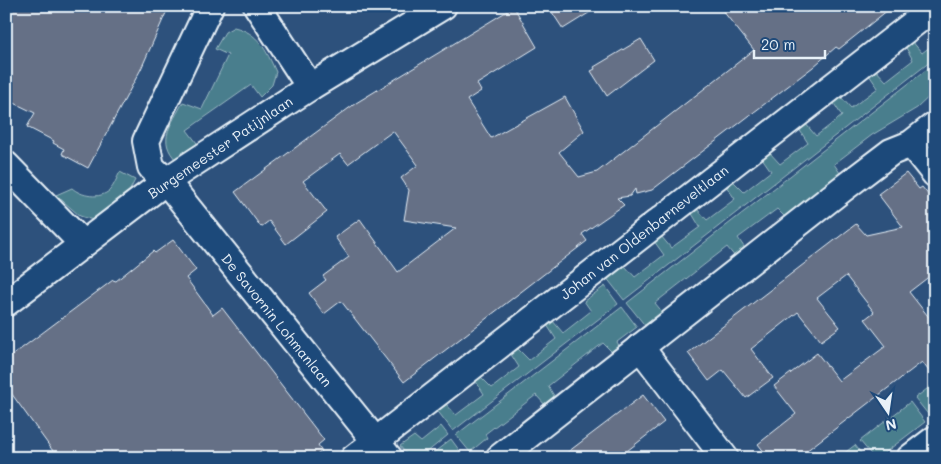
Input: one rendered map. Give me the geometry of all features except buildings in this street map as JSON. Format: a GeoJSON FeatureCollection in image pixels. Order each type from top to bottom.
{"type":"FeatureCollection","features":[{"type":"Feature","properties":{"kind":"street","name":"De Savornin Lohmanlaan"},"geometry":{"type":"LineString","coordinates":[[210,6],[146,141],[151,167],[166,181],[382,450]]}},
{"type":"Feature","properties":{"kind":"street"},"geometry":{"type":"LineString","coordinates":[[257,6],[310,87]]}},
{"type":"Feature","properties":{"kind":"street","name":"Burgemeester Patijnlaan"},"geometry":{"type":"LineString","coordinates":[[6,303],[82,243],[166,181],[310,87],[443,6]]}},
{"type":"Feature","properties":{"kind":"street","name":"Johan van Oldenbarneveltlaan"},"geometry":{"type":"LineString","coordinates":[[354,458],[382,450],[935,7]]}},
{"type":"Feature","properties":{"kind":"street"},"geometry":{"type":"LineString","coordinates":[[499,458],[891,152],[911,144],[935,125]]}},
{"type":"Feature","properties":{"kind":"street"},"geometry":{"type":"LineString","coordinates":[[911,144],[935,174]]}},
{"type":"Feature","properties":{"kind":"street"},"geometry":{"type":"LineString","coordinates":[[6,165],[82,243]]}},
{"type":"Feature","properties":{"kind":"street"},"geometry":{"type":"LineString","coordinates":[[640,347],[725,458]]}},
{"type":"Feature","properties":{"kind":"street"},"geometry":{"type":"LineString","coordinates":[[910,458],[935,439]]}},
{"type":"Feature","properties":{"kind":"shaded area"},"geometry":{"type":"Polygon","coordinates":[[[234,27],[250,33],[265,50],[276,72],[272,85],[260,97],[251,85],[187,130],[200,147],[177,161],[168,146],[168,132],[183,102],[202,109],[228,55],[215,49],[225,32],[234,27]]]}},
{"type":"Feature","properties":{"kind":"shaded area"},"geometry":{"type":"Polygon","coordinates":[[[911,40],[922,53],[935,43],[935,58],[624,300],[606,277],[624,265],[635,277],[664,255],[654,241],[661,236],[671,248],[700,227],[691,212],[696,208],[707,220],[735,199],[726,186],[732,180],[744,192],[771,171],[762,158],[769,152],[780,164],[808,143],[799,129],[805,123],[816,136],[842,116],[833,102],[840,96],[851,108],[878,88],[869,75],[875,69],[886,81],[913,60],[905,46],[911,40]]]}},
{"type":"Feature","properties":{"kind":"shaded area"},"geometry":{"type":"Polygon","coordinates":[[[935,63],[935,91],[917,108],[872,135],[834,164],[842,176],[787,219],[777,209],[738,238],[746,250],[736,258],[727,247],[655,303],[664,314],[647,328],[627,303],[935,63]]]}},
{"type":"Feature","properties":{"kind":"shaded area"},"geometry":{"type":"Polygon","coordinates":[[[120,172],[135,180],[121,208],[96,221],[80,216],[56,195],[72,188],[85,195],[101,195],[111,188],[120,172]]]}},
{"type":"Feature","properties":{"kind":"shaded area"},"geometry":{"type":"Polygon","coordinates":[[[605,286],[618,304],[453,431],[436,409],[445,403],[456,415],[484,394],[475,380],[480,376],[492,388],[519,367],[510,353],[517,348],[529,360],[556,339],[547,325],[552,320],[563,333],[591,311],[584,301],[605,286]]]}},
{"type":"Feature","properties":{"kind":"shaded area"},"geometry":{"type":"Polygon","coordinates":[[[622,307],[637,327],[617,342],[621,349],[613,353],[603,343],[548,386],[556,399],[546,406],[536,395],[485,434],[487,438],[470,452],[456,435],[622,307]]]}},
{"type":"Feature","properties":{"kind":"shaded area"},"geometry":{"type":"Polygon","coordinates":[[[935,383],[935,423],[915,398],[935,383]]]}},
{"type":"Feature","properties":{"kind":"shaded area"},"geometry":{"type":"Polygon","coordinates":[[[910,402],[925,422],[878,458],[874,458],[860,441],[910,402]]]}},
{"type":"Feature","properties":{"kind":"shaded area"},"geometry":{"type":"Polygon","coordinates":[[[441,426],[448,435],[420,458],[409,458],[400,446],[414,436],[421,442],[441,426]]]}},
{"type":"Feature","properties":{"kind":"shaded area"},"geometry":{"type":"Polygon","coordinates":[[[451,439],[465,458],[427,458],[451,439]]]}},
{"type":"Feature","properties":{"kind":"shaded area"},"geometry":{"type":"Polygon","coordinates":[[[855,445],[865,458],[838,458],[855,445]]]}}]}
